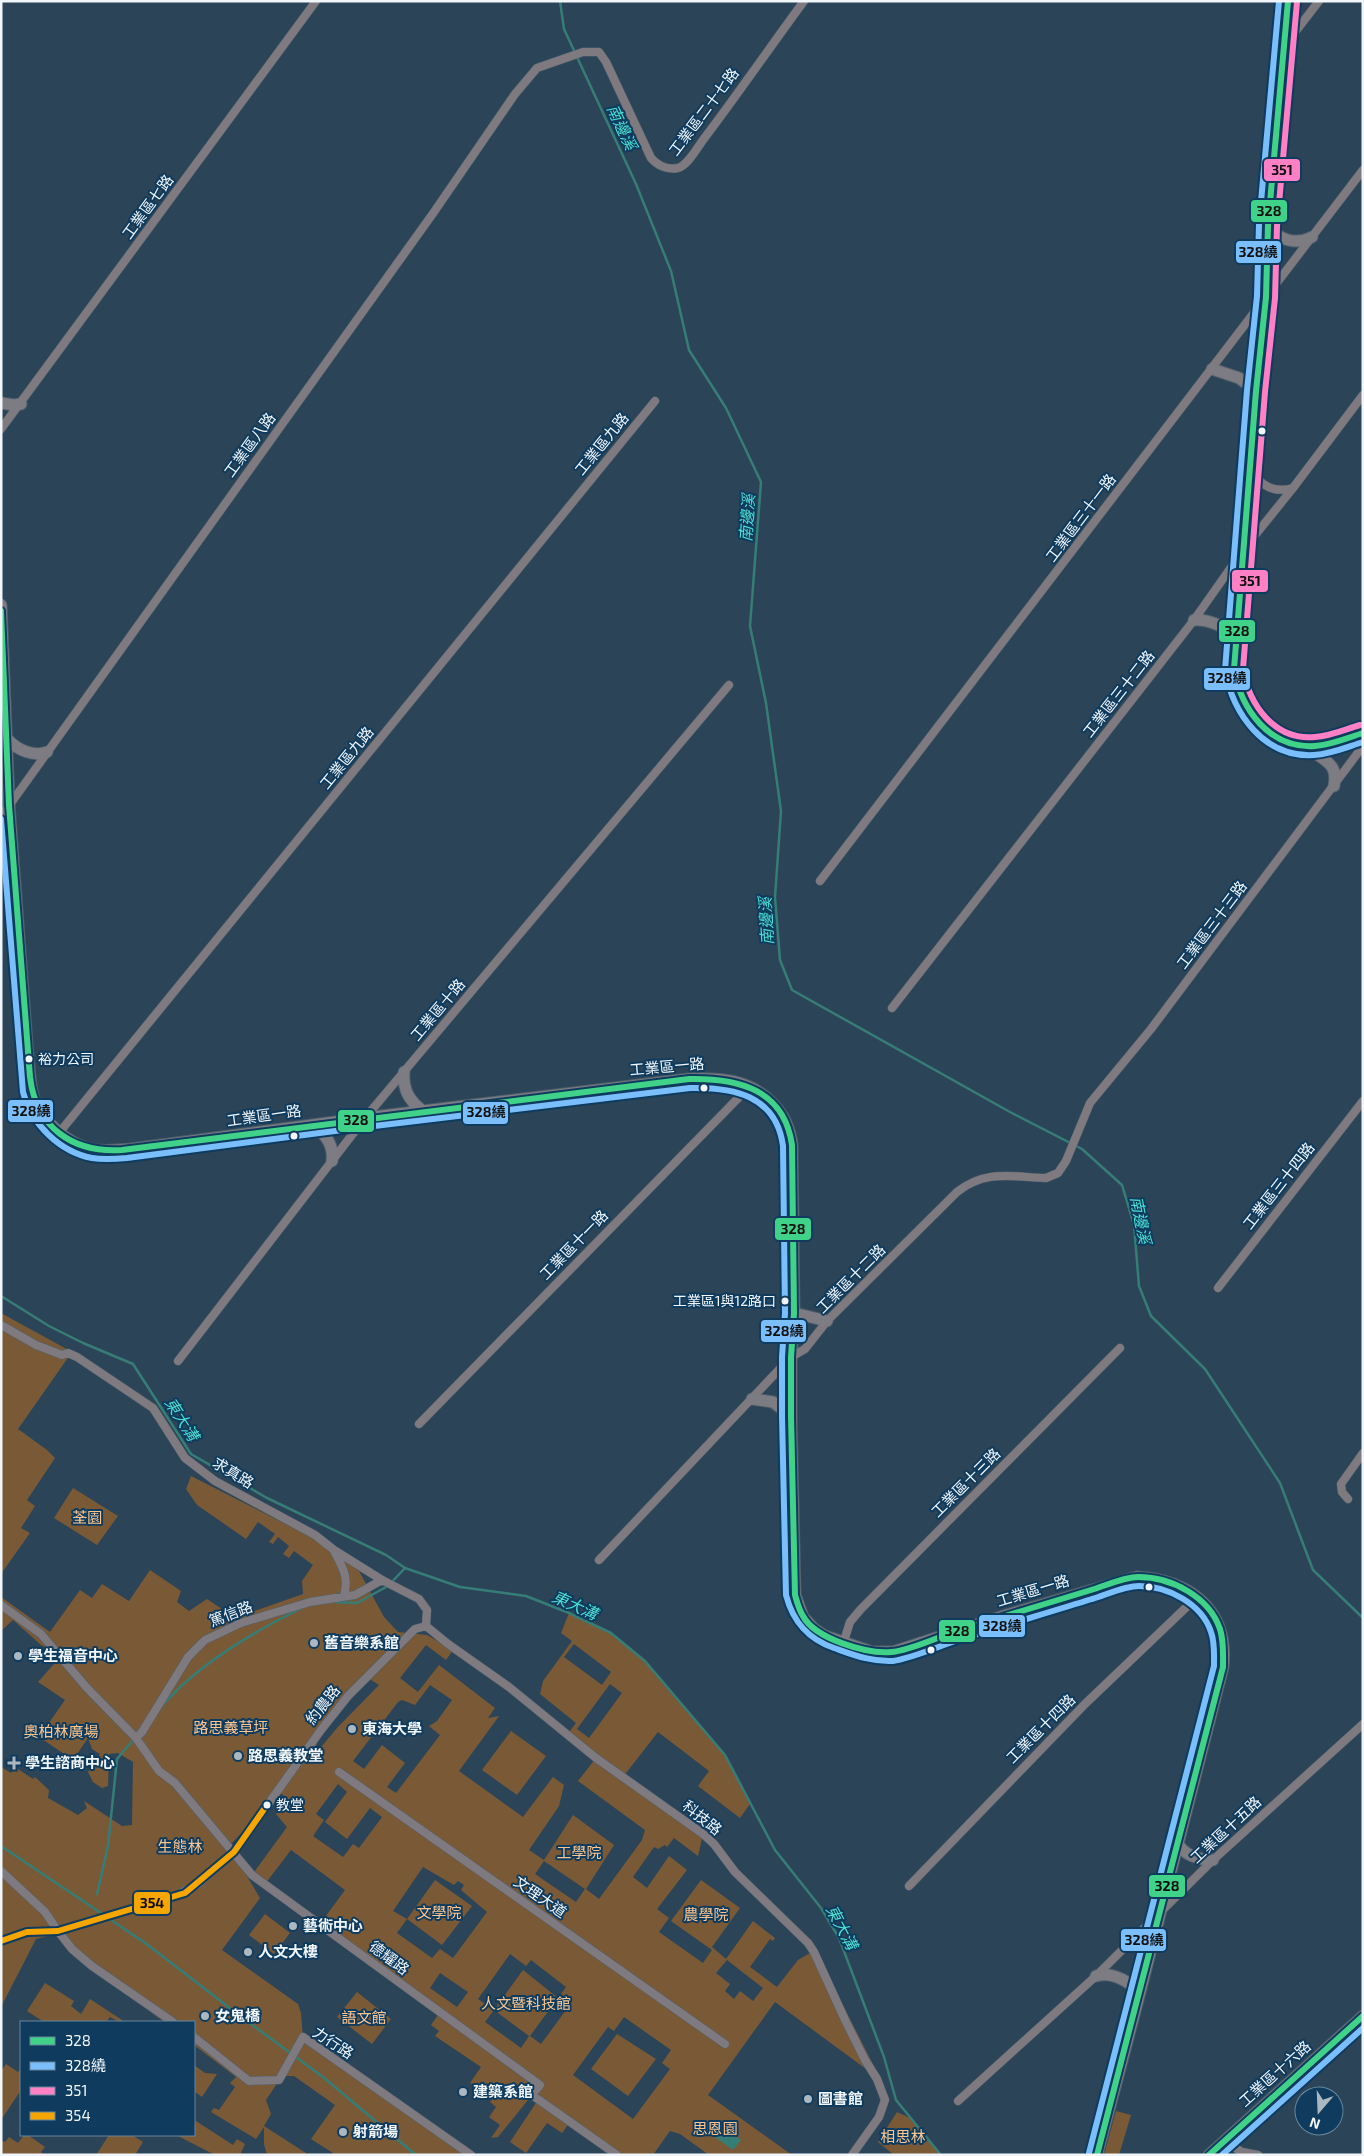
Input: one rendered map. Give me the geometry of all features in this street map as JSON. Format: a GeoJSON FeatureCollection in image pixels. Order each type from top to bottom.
{"type":"FeatureCollection","features":[{"type":"Feature","properties":{"kind":"street","name":"工業區七路"},"geometry":{"type":"LineString","coordinates":[[1,429],[316,1]]}},
{"type":"Feature","properties":{"kind":"street","name":"工業區二十七路"},"geometry":{"type":"LineString","coordinates":[[599,52],[606,62],[651,158],[657,165],[667,168],[679,168],[701,142],[804,1]]}},
{"type":"Feature","properties":{"kind":"street"},"geometry":{"type":"LineString","coordinates":[[1288,1],[1268,225],[1266,297],[1256,391],[1252,467],[1234,658],[1236,681],[1238,692],[1256,722],[1273,734],[1290,742],[1308,746],[1363,733]]}},
{"type":"Feature","properties":{"kind":"street"},"geometry":{"type":"LineString","coordinates":[[1285,46],[1319,1]]}},
{"type":"Feature","properties":{"kind":"street","name":"工業區八路"},"geometry":{"type":"LineString","coordinates":[[1,817],[521,88],[537,68],[583,52],[599,52]]}},
{"type":"Feature","properties":{"kind":"street","name":"工業區三十一路"},"geometry":{"type":"LineString","coordinates":[[820,881],[1363,170]]}},
{"type":"Feature","properties":{"kind":"street"},"geometry":{"type":"LineString","coordinates":[[1268,225],[1275,234],[1292,242],[1304,242],[1312,237]]}},
{"type":"Feature","properties":{"kind":"street"},"geometry":{"type":"LineString","coordinates":[[1212,368],[1239,378],[1256,391]]}},
{"type":"Feature","properties":{"kind":"street","name":"工業區三十二路"},"geometry":{"type":"LineString","coordinates":[[892,1008],[1194,620],[1244,549],[1363,395]]}},
{"type":"Feature","properties":{"kind":"street","name":"工業區九路"},"geometry":{"type":"LineString","coordinates":[[59,1133],[655,401]]}},
{"type":"Feature","properties":{"kind":"street"},"geometry":{"type":"LineString","coordinates":[[1,403],[21,404]]}},
{"type":"Feature","properties":{"kind":"street"},"geometry":{"type":"LineString","coordinates":[[1252,467],[1258,479],[1268,487],[1285,490],[1293,488]]}},
{"type":"Feature","properties":{"kind":"street","name":"工業區一路"},"geometry":{"type":"LineString","coordinates":[[1,605],[10,806],[28,1058],[32,1092],[38,1107],[59,1133],[78,1144],[96,1150],[131,1149],[689,1078],[730,1080],[750,1086],[776,1106],[790,1134],[794,1313],[791,1416],[795,1595],[803,1617],[814,1629],[844,1644],[872,1652],[893,1652],[1136,1576],[1171,1583],[1197,1597],[1210,1610],[1217,1623],[1224,1650],[1218,1685],[1097,2155]]}},
{"type":"Feature","properties":{"kind":"street"},"geometry":{"type":"LineString","coordinates":[[1194,620],[1213,623],[1230,633],[1237,640]]}},
{"type":"Feature","properties":{"kind":"street","name":"工業區十路"},"geometry":{"type":"LineString","coordinates":[[178,1361],[365,1118],[729,685]]}},
{"type":"Feature","properties":{"kind":"street"},"geometry":{"type":"LineString","coordinates":[[8,740],[13,746],[28,752],[35,754],[47,752]]}},
{"type":"Feature","properties":{"kind":"street"},"geometry":{"type":"LineString","coordinates":[[1308,746],[1331,765],[1335,778],[1334,786]]}},
{"type":"Feature","properties":{"kind":"street","name":"工業區三十三路"},"geometry":{"type":"LineString","coordinates":[[1066,1161],[1090,1103],[1151,1029],[1363,746]]}},
{"type":"Feature","properties":{"kind":"street"},"geometry":{"type":"LineString","coordinates":[[1,854],[14,862]]}},
{"type":"Feature","properties":{"kind":"street"},"geometry":{"type":"LineString","coordinates":[[404,1072],[403,1084],[406,1093],[422,1111]]}},
{"type":"Feature","properties":{"kind":"street","name":"工業區十一路"},"geometry":{"type":"LineString","coordinates":[[419,1424],[750,1086]]}},
{"type":"Feature","properties":{"kind":"street","name":"工業區三十四路"},"geometry":{"type":"LineString","coordinates":[[1218,1288],[1363,1101]]}},
{"type":"Feature","properties":{"kind":"street"},"geometry":{"type":"LineString","coordinates":[[312,1125],[326,1137],[331,1145],[332,1160]]}},
{"type":"Feature","properties":{"kind":"street","name":"工業區十二路"},"geometry":{"type":"LineString","coordinates":[[599,1560],[792,1357],[805,1349],[827,1321],[968,1183],[981,1177],[992,1176],[1046,1178],[1058,1173],[1066,1161]]}},
{"type":"Feature","properties":{"kind":"street"},"geometry":{"type":"LineString","coordinates":[[794,1313],[827,1321]]}},
{"type":"Feature","properties":{"kind":"street","name":"求真路"},"geometry":{"type":"LineString","coordinates":[[1,1325],[36,1345],[62,1355],[68,1353],[77,1357],[153,1408],[184,1458],[215,1481],[315,1535],[334,1550],[424,1604],[427,1610],[426,1626]]}},
{"type":"Feature","properties":{"kind":"street","name":"工業區十三路"},"geometry":{"type":"LineString","coordinates":[[844,1644],[850,1622],[860,1609],[1120,1348]]}},
{"type":"Feature","properties":{"kind":"street"},"geometry":{"type":"LineString","coordinates":[[752,1399],[773,1402],[791,1416]]}},
{"type":"Feature","properties":{"kind":"street"},"geometry":{"type":"LineString","coordinates":[[1348,1499],[1342,1492],[1341,1484],[1363,1453]]}},
{"type":"Feature","properties":{"kind":"street"},"geometry":{"type":"LineString","coordinates":[[334,1550],[346,1574],[347,1586],[344,1596]]}},
{"type":"Feature","properties":{"kind":"street","name":"篤信路"},"geometry":{"type":"LineString","coordinates":[[134,1736],[142,1732],[188,1657],[205,1640],[241,1623],[310,1602],[355,1595],[382,1580]]}},
{"type":"Feature","properties":{"kind":"street","name":"工業區十四路"},"geometry":{"type":"LineString","coordinates":[[910,1886],[1079,1711],[1197,1597]]}},
{"type":"Feature","properties":{"kind":"street"},"geometry":{"type":"LineString","coordinates":[[1,1605],[40,1634],[87,1688],[134,1736],[159,1771],[175,1783],[231,1849]]}},
{"type":"Feature","properties":{"kind":"street","name":"科技路"},"geometry":{"type":"LineString","coordinates":[[426,1626],[509,1687],[596,1758],[714,1844],[735,1872],[794,1928],[814,1952],[846,2022],[865,2060],[877,2078],[885,2100],[879,2117],[852,2155]]}},
{"type":"Feature","properties":{"kind":"street","name":"約農路"},"geometry":{"type":"LineString","coordinates":[[58,1931],[185,1893],[198,1884],[231,1849],[348,1696],[415,1630],[426,1626]]}},
{"type":"Feature","properties":{"kind":"street","name":"工業區十五路"},"geometry":{"type":"LineString","coordinates":[[958,2102],[1096,1976],[1213,1860],[1363,1724]]}},
{"type":"Feature","properties":{"kind":"street","name":"文理大道"},"geometry":{"type":"LineString","coordinates":[[339,1772],[725,2044]]}},
{"type":"Feature","properties":{"kind":"street"},"geometry":{"type":"LineString","coordinates":[[1177,1842],[1194,1857],[1213,1860]]}},
{"type":"Feature","properties":{"kind":"street","name":"德耀路"},"geometry":{"type":"LineString","coordinates":[[231,1849],[252,1875],[540,2085],[532,2095],[617,2155]]}},
{"type":"Feature","properties":{"kind":"street"},"geometry":{"type":"LineString","coordinates":[[1,1871],[45,1912],[72,1948],[92,1966],[172,2021]]}},
{"type":"Feature","properties":{"kind":"street"},"geometry":{"type":"LineString","coordinates":[[1,1941],[27,1932],[58,1931]]}},
{"type":"Feature","properties":{"kind":"street"},"geometry":{"type":"LineString","coordinates":[[1096,1976],[1101,1974],[1113,1976],[1130,1983],[1140,1992]]}},
{"type":"Feature","properties":{"kind":"street","name":"工業區十六路"},"geometry":{"type":"LineString","coordinates":[[1209,2155],[1363,2016]]}},
{"type":"Feature","properties":{"kind":"street","name":"力行路"},"geometry":{"type":"LineString","coordinates":[[195,2038],[249,2080],[279,2080],[303,2037],[471,2155]]}},
{"type":"Feature","properties":{"kind":"street"},"geometry":{"type":"LineString","coordinates":[[1223,2141],[1242,2152],[1258,2155]]}},
{"type":"Feature","properties":{"kind":"green space"},"geometry":{"type":"Polygon","coordinates":[[[1,1313],[72,1352],[18,1429],[55,1458],[27,1500],[35,1506],[21,1528],[30,1533],[1,1574],[1,1313]]]}},
{"type":"Feature","properties":{"kind":"green space"},"geometry":{"type":"Polygon","coordinates":[[[191,1476],[319,1541],[359,1571],[384,1617],[398,1632],[427,1635],[453,1650],[446,1660],[426,1645],[400,1678],[418,1692],[439,1665],[495,1708],[488,1718],[499,1716],[459,1771],[523,1817],[553,1777],[564,1785],[559,1806],[529,1850],[544,1860],[573,1815],[614,1845],[586,1889],[599,1899],[642,1840],[645,1830],[578,1781],[596,1758],[567,1735],[576,1723],[540,1694],[543,1681],[572,1641],[561,1633],[569,1613],[611,1633],[645,1661],[725,1755],[750,1804],[740,1818],[698,1786],[709,1771],[658,1732],[623,1777],[703,1834],[698,1856],[674,1838],[667,1847],[665,1845],[658,1849],[654,1847],[633,1877],[647,1888],[669,1856],[687,1870],[657,1909],[669,1918],[659,1932],[703,1963],[712,1950],[671,1921],[701,1880],[740,1908],[712,1947],[726,1959],[753,1921],[775,1938],[773,1941],[770,1939],[750,1967],[777,1987],[798,1960],[815,1950],[881,2080],[775,2002],[708,2095],[792,2155],[709,2155],[680,2134],[670,2131],[653,2155],[617,2155],[570,2122],[562,2133],[547,2123],[526,2153],[510,2142],[538,2100],[532,2095],[498,2137],[491,2138],[500,2125],[489,2117],[496,2107],[490,2102],[493,2098],[470,2083],[481,2067],[435,2036],[439,2031],[431,2025],[440,2012],[320,1924],[345,1890],[291,1850],[265,1884],[252,1875],[287,1827],[276,1814],[288,1798],[280,1793],[229,1846],[260,1898],[222,1950],[298,2004],[301,2013],[303,2037],[471,2155],[332,2155],[333,2153],[311,2139],[335,2105],[294,2076],[282,2076],[266,2100],[271,2114],[264,2126],[309,2155],[267,2155],[264,2144],[264,2127],[256,2139],[211,2112],[214,2108],[219,2110],[235,2087],[230,2083],[236,2077],[195,2046],[195,2021],[163,2021],[92,1967],[59,1933],[36,1939],[1,2007],[1,1767],[11,1773],[15,1767],[33,1779],[35,1777],[49,1790],[48,1798],[78,1815],[87,1808],[84,1801],[122,1826],[132,1825],[133,1762],[118,1753],[109,1754],[108,1786],[102,1788],[93,1782],[88,1772],[100,1754],[92,1749],[88,1738],[73,1760],[39,1737],[65,1700],[38,1682],[61,1656],[41,1645],[13,1620],[1,1631],[1,1597],[50,1632],[80,1590],[92,1598],[102,1584],[129,1601],[150,1570],[181,1591],[177,1602],[189,1611],[207,1599],[235,1618],[303,1594],[302,1581],[313,1565],[294,1551],[289,1558],[283,1554],[289,1546],[278,1537],[273,1544],[269,1542],[275,1534],[258,1522],[246,1539],[197,1505],[186,1489],[191,1476]],[[574,1644],[564,1657],[602,1685],[611,1672],[574,1644]],[[368,1678],[320,1734],[315,1749],[317,1752],[337,1728],[379,1685],[368,1678]],[[610,1684],[577,1729],[589,1738],[622,1693],[610,1684]],[[430,1685],[415,1705],[402,1700],[398,1702],[353,1761],[364,1769],[382,1745],[405,1763],[387,1787],[396,1793],[440,1735],[429,1726],[437,1721],[452,1700],[430,1685]],[[338,1784],[316,1814],[324,1820],[313,1836],[343,1857],[353,1844],[359,1848],[382,1817],[370,1808],[347,1839],[325,1822],[347,1792],[338,1784]],[[544,1861],[535,1874],[576,1902],[585,1889],[544,1861]],[[423,1867],[393,1911],[407,1919],[397,1933],[432,1958],[440,1949],[453,1958],[487,1912],[461,1890],[464,1885],[458,1881],[454,1885],[423,1867]],[[510,1954],[478,1999],[494,2010],[523,1970],[558,1998],[530,2036],[541,2044],[572,2002],[561,1994],[566,1987],[531,1960],[526,1966],[510,1954]],[[727,1960],[716,1973],[730,1984],[725,1991],[734,1999],[740,1991],[753,2001],[763,1988],[727,1960]],[[440,1973],[430,1988],[457,2007],[468,1992],[440,1973]],[[494,2010],[485,2022],[521,2048],[529,2036],[494,2010]],[[624,2017],[614,2031],[608,2027],[573,2075],[633,2119],[670,2069],[662,2063],[671,2050],[624,2017]]]}},
{"type":"Feature","properties":{"kind":"green space","name":"荃園"},"geometry":{"type":"Polygon","coordinates":[[[73,1488],[118,1516],[97,1545],[54,1518],[73,1488]]]}},
{"type":"Feature","properties":{"kind":"green space"},"geometry":{"type":"Polygon","coordinates":[[[511,1731],[546,1756],[517,1795],[482,1770],[511,1731]]]}},
{"type":"Feature","properties":{"kind":"green space","name":"文學院"},"geometry":{"type":"Polygon","coordinates":[[[435,1880],[472,1906],[442,1945],[407,1919],[435,1880]]]}},
{"type":"Feature","properties":{"kind":"green space"},"geometry":{"type":"Polygon","coordinates":[[[265,1914],[290,1933],[274,1954],[249,1935],[265,1914]]]}},
{"type":"Feature","properties":{"kind":"green space"},"geometry":{"type":"Polygon","coordinates":[[[45,1983],[74,2001],[71,2006],[81,2014],[90,1999],[123,2021],[117,2021],[110,2017],[107,2021],[42,2021],[27,2011],[45,1983]]]}},
{"type":"Feature","properties":{"kind":"green space","name":"語文館"},"geometry":{"type":"Polygon","coordinates":[[[357,1992],[391,2019],[372,2044],[337,2017],[357,1992]]]}},
{"type":"Feature","properties":{"kind":"green space"},"geometry":{"type":"Polygon","coordinates":[[[617,2034],[656,2059],[628,2096],[591,2069],[617,2034]]]}},
{"type":"Feature","properties":{"kind":"green space"},"geometry":{"type":"Polygon","coordinates":[[[6,2064],[18,2072],[20,2069],[20,2092],[1,2120],[1,2071],[6,2064]]]}},
{"type":"Feature","properties":{"kind":"green space"},"geometry":{"type":"Polygon","coordinates":[[[195,2066],[205,2073],[217,2074],[202,2097],[195,2092],[195,2066]]]}},
{"type":"Feature","properties":{"kind":"green space"},"geometry":{"type":"Polygon","coordinates":[[[1116,2111],[1131,2115],[1119,2155],[1104,2155],[1116,2111]]]}},
{"type":"Feature","properties":{"kind":"green space","name":"相思林"},"geometry":{"type":"Polygon","coordinates":[[[897,2112],[912,2119],[941,2155],[894,2155],[878,2142],[897,2112]]]}},
{"type":"Feature","properties":{"kind":"green space"},"geometry":{"type":"Polygon","coordinates":[[[196,2121],[233,2145],[237,2139],[245,2144],[240,2155],[215,2155],[178,2136],[195,2136],[196,2121]]]}},
{"type":"Feature","properties":{"kind":"green space"},"geometry":{"type":"Polygon","coordinates":[[[23,2136],[29,2136],[45,2147],[41,2152],[44,2155],[1,2155],[1,2140],[5,2142],[9,2137],[18,2143],[23,2136]]]}},
{"type":"Feature","properties":{"kind":"green space"},"geometry":{"type":"Polygon","coordinates":[[[108,2136],[134,2136],[143,2142],[135,2155],[96,2155],[108,2136]]]}},
{"type":"Feature","properties":{"kind":"shaded area"},"geometry":{"type":"Polygon","coordinates":[[[719,2124],[741,2140],[733,2150],[712,2135],[719,2124]]]}},
{"type":"Feature","properties":{"kind":"waterway","name":"南邊溪"},"geometry":{"type":"LineString","coordinates":[[560,1],[564,29],[636,184],[671,271],[689,350],[726,408],[761,482],[750,626],[766,703],[781,811],[775,897],[780,960],[792,990],[1010,1112],[1082,1149],[1122,1185],[1134,1225],[1139,1286],[1151,1316],[1205,1369],[1280,1483],[1313,1570],[1363,1618]]}},
{"type":"Feature","properties":{"kind":"waterway","name":"東大溝"},"geometry":{"type":"LineString","coordinates":[[1,1296],[49,1326],[133,1364],[191,1454],[267,1498],[386,1555],[405,1568],[460,1587],[526,1596],[569,1613],[611,1633],[645,1661],[725,1755],[775,1850],[821,1908],[839,1938],[884,2057],[896,2100],[941,2155]]}},
{"type":"Feature","properties":{"kind":"waterway"},"geometry":{"type":"LineString","coordinates":[[333,1602],[357,1603],[388,1586],[405,1568]]}},
{"type":"Feature","properties":{"kind":"waterway"},"geometry":{"type":"LineString","coordinates":[[162,1706],[192,1676],[227,1650],[302,1608]]}},
{"type":"Feature","properties":{"kind":"waterway"},"geometry":{"type":"LineString","coordinates":[[97,1894],[108,1846],[117,1759],[134,1739]]}},
{"type":"Feature","properties":{"kind":"waterway"},"geometry":{"type":"LineString","coordinates":[[1,1846],[104,1915]]}},
{"type":"Feature","properties":{"kind":"waterway"},"geometry":{"type":"LineString","coordinates":[[108,1918],[148,1945],[323,2077],[416,2155]]}},
{"type":"Feature","properties":{"kind":"transit line","name":"328繞"},"geometry":{"type":"LineString","coordinates":[[1279,1],[1259,224],[1257,296],[1247,390],[1225,670],[1235,702],[1243,717],[1266,741],[1280,749],[1296,754],[1314,755],[1333,752],[1363,742]]}},
{"type":"Feature","properties":{"kind":"transit line","name":"328"},"geometry":{"type":"LineString","coordinates":[[1288,1],[1268,225],[1266,297],[1256,391],[1234,669],[1243,698],[1251,712],[1271,734],[1284,741],[1299,745],[1315,746],[1333,743],[1363,733]]}},
{"type":"Feature","properties":{"kind":"transit line","name":"351"},"geometry":{"type":"LineString","coordinates":[[1297,2],[1277,226],[1275,298],[1265,392],[1243,669],[1251,695],[1258,707],[1266,718],[1287,733],[1300,737],[1315,737],[1333,734],[1360,725]]}},
{"type":"Feature","properties":{"kind":"transit line","name":"328"},"geometry":{"type":"LineString","coordinates":[[1,611],[9,805],[30,1077],[40,1110],[60,1134],[73,1142],[88,1147],[104,1150],[122,1150],[689,1079],[725,1081],[756,1091],[769,1099],[779,1111],[787,1126],[792,1145],[794,1313],[791,1357],[791,1416],[795,1595],[800,1611],[809,1624],[818,1632],[856,1648],[881,1652],[898,1651],[956,1631],[1133,1577],[1151,1578],[1176,1585],[1198,1598],[1215,1618],[1222,1639],[1223,1667],[1097,2155]]}},
{"type":"Feature","properties":{"kind":"transit line","name":"328繞"},"geometry":{"type":"LineString","coordinates":[[1,819],[23,1092],[33,1115],[48,1135],[58,1143],[80,1155],[92,1158],[119,1159],[690,1088],[722,1089],[736,1092],[762,1105],[772,1115],[779,1129],[783,1146],[785,1313],[782,1357],[782,1416],[786,1595],[797,1621],[803,1628],[817,1640],[834,1648],[870,1659],[893,1661],[908,1658],[958,1640],[1133,1586],[1150,1587],[1172,1593],[1192,1605],[1200,1613],[1207,1622],[1211,1632],[1214,1666],[1089,2153]]}},
{"type":"Feature","properties":{"kind":"transit line","name":"354"},"geometry":{"type":"LineString","coordinates":[[1,1941],[27,1932],[58,1931],[185,1893],[234,1852],[267,1805]]}},
{"type":"Feature","properties":{"kind":"transit line","name":"328"},"geometry":{"type":"LineString","coordinates":[[1209,2155],[1363,2016]]}},
{"type":"Feature","properties":{"kind":"transit line","name":"328繞"},"geometry":{"type":"LineString","coordinates":[[1222,2155],[1363,2028]]}},
{"type":"Feature","properties":{"kind":"place","name":"裕力公司"},"geometry":{"type":"Point","coordinates":[29,1059]}},
{"type":"Feature","properties":{"kind":"place","name":"工業區1與12路口"},"geometry":{"type":"Point","coordinates":[785,1301]}},
{"type":"Feature","properties":{"kind":"place","name":"舊音樂系館"},"geometry":{"type":"Point","coordinates":[314,1643]}},
{"type":"Feature","properties":{"kind":"place","name":"學生福音中心"},"geometry":{"type":"Point","coordinates":[18,1656]}},
{"type":"Feature","properties":{"kind":"place","name":"東海大學"},"geometry":{"type":"Point","coordinates":[352,1729]}},
{"type":"Feature","properties":{"kind":"place","name":"路思義教堂"},"geometry":{"type":"Point","coordinates":[238,1756]}},
{"type":"Feature","properties":{"kind":"place","name":"學生諮商中心"},"geometry":{"type":"Point","coordinates":[14,1763]}},
{"type":"Feature","properties":{"kind":"place","name":"教堂"},"geometry":{"type":"Point","coordinates":[267,1805]}},
{"type":"Feature","properties":{"kind":"place","name":"藝術中心"},"geometry":{"type":"Point","coordinates":[293,1926]}},
{"type":"Feature","properties":{"kind":"place","name":"人文大樓"},"geometry":{"type":"Point","coordinates":[248,1952]}},
{"type":"Feature","properties":{"kind":"place","name":"女鬼橋"},"geometry":{"type":"Point","coordinates":[205,2016]}},
{"type":"Feature","properties":{"kind":"place","name":"建築系館"},"geometry":{"type":"Point","coordinates":[463,2092]}},
{"type":"Feature","properties":{"kind":"place","name":"圖書館"},"geometry":{"type":"Point","coordinates":[808,2099]}},
{"type":"Feature","properties":{"kind":"place","name":"射箭場"},"geometry":{"type":"Point","coordinates":[343,2132]}},
{"type":"Feature","properties":{"kind":"park label","name":"路思義草坪"},"geometry":{"type":"Point","coordinates":[231,1728]}},
{"type":"Feature","properties":{"kind":"park label","name":"奧柏林廣場"},"geometry":{"type":"Point","coordinates":[61,1732]}},
{"type":"Feature","properties":{"kind":"park label","name":"生態林"},"geometry":{"type":"Point","coordinates":[180,1847]}},
{"type":"Feature","properties":{"kind":"park label","name":"工學院"},"geometry":{"type":"Point","coordinates":[579,1853]}},
{"type":"Feature","properties":{"kind":"park label","name":"農學院"},"geometry":{"type":"Point","coordinates":[706,1915]}},
{"type":"Feature","properties":{"kind":"park label","name":"人文暨科技館"},"geometry":{"type":"Point","coordinates":[526,2004]}},
{"type":"Feature","properties":{"kind":"park label","name":"思恩園"},"geometry":{"type":"Point","coordinates":[715,2129]}}]}
